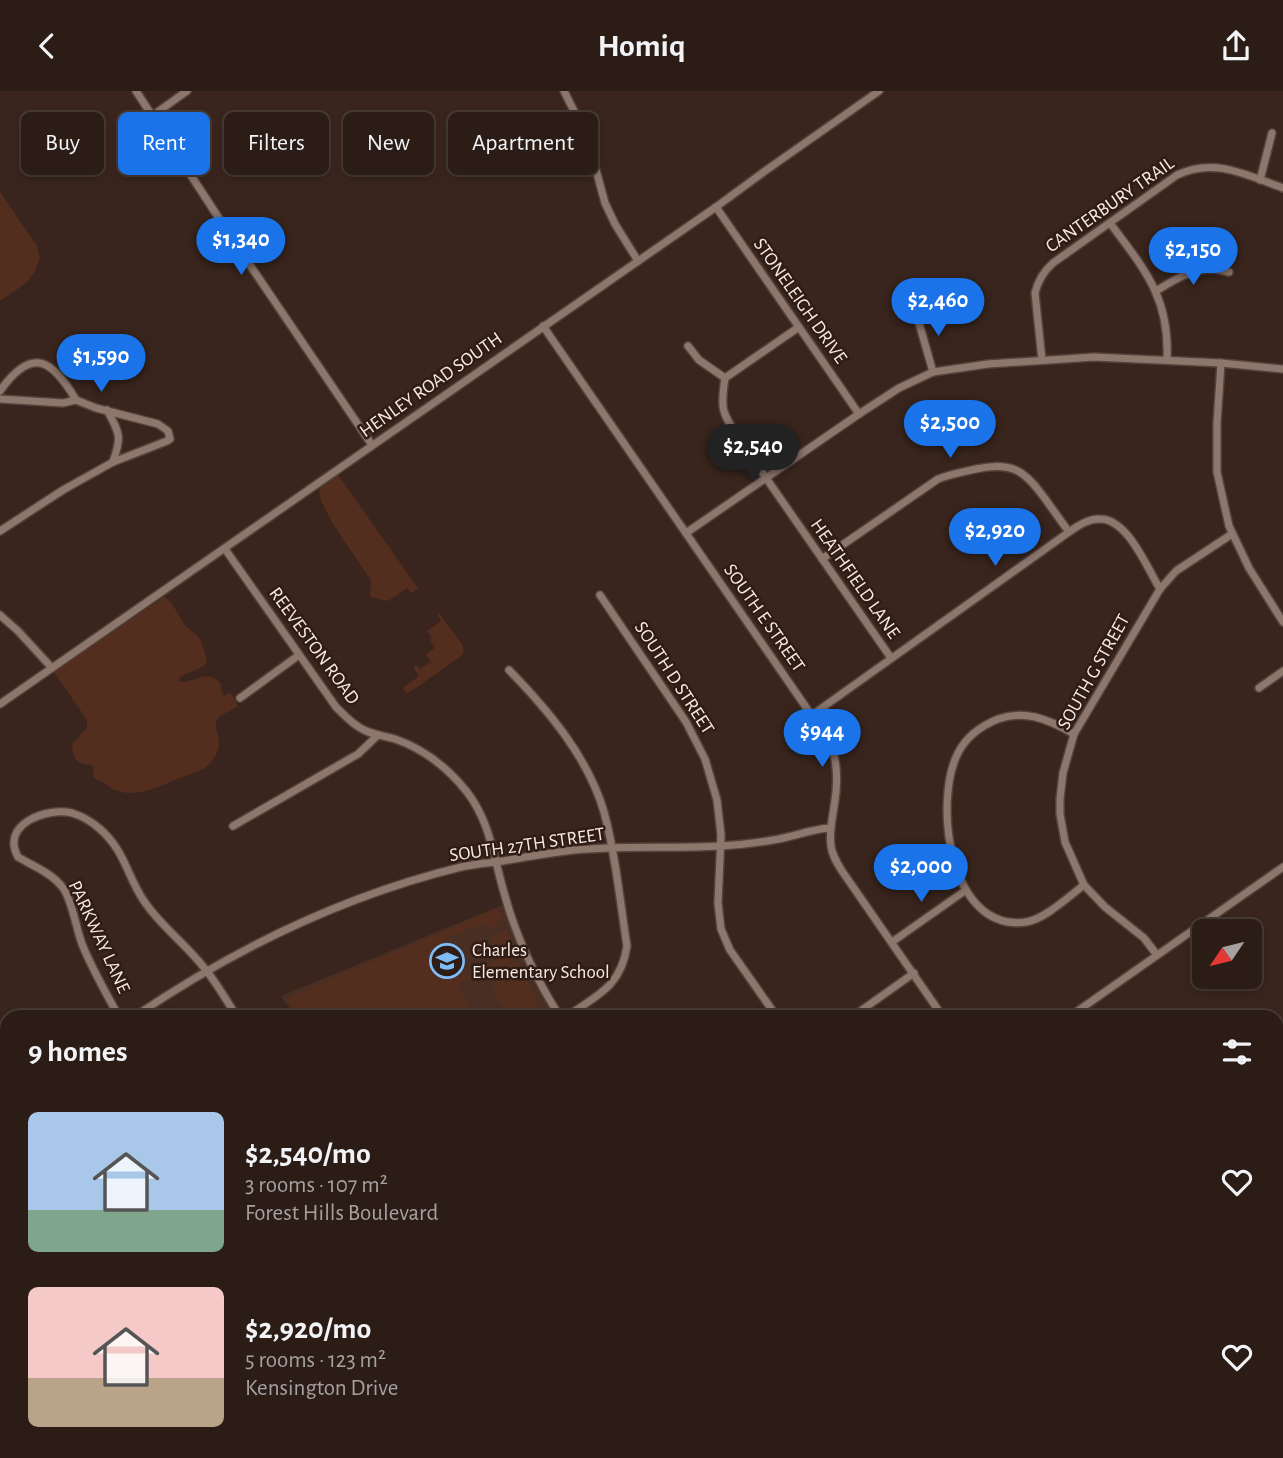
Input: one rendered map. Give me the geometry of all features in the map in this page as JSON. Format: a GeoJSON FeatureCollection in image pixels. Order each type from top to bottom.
{"type":"FeatureCollection","features":[{"type":"Feature","properties":{"kind":"street"},"geometry":{"type":"LineString","coordinates":[[136,91],[149,112]]}},
{"type":"Feature","properties":{"kind":"street"},"geometry":{"type":"LineString","coordinates":[[158,112],[187,91]]}},
{"type":"Feature","properties":{"kind":"street"},"geometry":{"type":"LineString","coordinates":[[564,91],[587,137],[605,203],[638,261]]}},
{"type":"Feature","properties":{"kind":"street","name":"HENLEY ROAD SOUTH"},"geometry":{"type":"LineString","coordinates":[[0,704],[716,207],[878,91]]}},
{"type":"Feature","properties":{"kind":"street"},"geometry":{"type":"LineString","coordinates":[[1260,180],[1272,133]]}},
{"type":"Feature","properties":{"kind":"street","name":"CANTERBURY TRAIL"},"geometry":{"type":"LineString","coordinates":[[1042,360],[1035,300],[1038,283],[1053,263],[1177,175],[1193,169],[1219,167],[1283,188]]}},
{"type":"Feature","properties":{"kind":"street"},"geometry":{"type":"LineString","coordinates":[[191,175],[372,445]]}},
{"type":"Feature","properties":{"kind":"street","name":"STONELEIGH DRIVE"},"geometry":{"type":"LineString","coordinates":[[716,207],[859,414]]}},
{"type":"Feature","properties":{"kind":"street"},"geometry":{"type":"LineString","coordinates":[[1110,223],[1156,291],[1167,329],[1167,360]]}},
{"type":"Feature","properties":{"kind":"street"},"geometry":{"type":"LineString","coordinates":[[1156,291],[1189,273],[1210,269],[1229,272]]}},
{"type":"Feature","properties":{"kind":"street"},"geometry":{"type":"LineString","coordinates":[[920,305],[917,316],[933,372]]}},
{"type":"Feature","properties":{"kind":"street","name":"SOUTH E STREET"},"geometry":{"type":"LineString","coordinates":[[544,326],[830,742],[836,764],[831,845],[838,864],[938,1010]]}},
{"type":"Feature","properties":{"kind":"street"},"geometry":{"type":"LineString","coordinates":[[688,346],[699,360],[725,378],[799,327]]}},
{"type":"Feature","properties":{"kind":"street"},"geometry":{"type":"LineString","coordinates":[[686,533],[898,388],[933,372],[988,364],[1108,356],[1283,369]]}},
{"type":"Feature","properties":{"kind":"street"},"geometry":{"type":"LineString","coordinates":[[0,391],[25,366],[41,363],[54,368],[76,400]]}},
{"type":"Feature","properties":{"kind":"street"},"geometry":{"type":"LineString","coordinates":[[1221,363],[1217,472],[1232,534],[1249,568],[1283,622]]}},
{"type":"Feature","properties":{"kind":"street","name":"HEATHFIELD LANE"},"geometry":{"type":"LineString","coordinates":[[725,378],[722,407],[727,419],[891,658]]}},
{"type":"Feature","properties":{"kind":"street"},"geometry":{"type":"LineString","coordinates":[[0,399],[63,403],[76,400],[158,424],[169,433],[170,439],[113,462],[63,490],[0,531]]}},
{"type":"Feature","properties":{"kind":"street"},"geometry":{"type":"LineString","coordinates":[[107,410],[120,436],[113,462]]}},
{"type":"Feature","properties":{"kind":"street"},"geometry":{"type":"LineString","coordinates":[[822,559],[939,479],[992,466],[1009,467],[1029,478],[1069,531]]}},
{"type":"Feature","properties":{"kind":"street"},"geometry":{"type":"LineString","coordinates":[[812,715],[1085,522],[1101,518],[1118,526],[1133,541],[1160,589]]}},
{"type":"Feature","properties":{"kind":"street","name":"SOUTH G STREET"},"geometry":{"type":"LineString","coordinates":[[1157,955],[1144,938],[1105,907],[1084,885],[1065,842],[1060,814],[1063,773],[1074,734],[1160,589],[1176,571],[1232,534]]}},
{"type":"Feature","properties":{"kind":"street","name":"REEVESTON ROAD"},"geometry":{"type":"LineString","coordinates":[[225,549],[336,707],[364,731],[395,739],[428,755],[452,774],[468,793],[485,823],[504,894],[525,956],[558,1010]]}},
{"type":"Feature","properties":{"kind":"street","name":"SOUTH D STREET"},"geometry":{"type":"LineString","coordinates":[[600,595],[697,741],[711,775],[717,800],[721,835],[719,916],[724,938],[772,1010]]}},
{"type":"Feature","properties":{"kind":"street"},"geometry":{"type":"LineString","coordinates":[[0,615],[52,668]]}},
{"type":"Feature","properties":{"kind":"street"},"geometry":{"type":"LineString","coordinates":[[240,698],[299,655]]}},
{"type":"Feature","properties":{"kind":"street"},"geometry":{"type":"LineString","coordinates":[[509,670],[544,707],[576,752],[604,812],[611,848],[627,946],[624,961],[618,976],[608,988],[574,1010]]}},
{"type":"Feature","properties":{"kind":"street"},"geometry":{"type":"LineString","coordinates":[[1259,688],[1283,671]]}},
{"type":"Feature","properties":{"kind":"street"},"geometry":{"type":"LineString","coordinates":[[1074,734],[1037,717],[1011,716],[989,723],[978,730],[960,750],[951,775],[947,814],[953,857],[966,890],[980,909],[992,917],[1004,922],[1024,922],[1042,916],[1084,885]]}},
{"type":"Feature","properties":{"kind":"street"},"geometry":{"type":"LineString","coordinates":[[233,826],[358,754],[379,735]]}},
{"type":"Feature","properties":{"kind":"street","name":"PARKWAY LANE"},"geometry":{"type":"LineString","coordinates":[[115,1010],[91,964],[62,887],[53,878],[18,857],[15,852],[13,835],[18,826],[26,820],[45,814],[69,812],[99,828],[116,845],[145,903],[207,971],[232,1010]]}},
{"type":"Feature","properties":{"kind":"street","name":"SOUTH 27TH STREET"},"geometry":{"type":"LineString","coordinates":[[145,1010],[263,940],[340,905],[464,866],[567,851],[720,846],[775,840],[830,828]]}},
{"type":"Feature","properties":{"kind":"street"},"geometry":{"type":"LineString","coordinates":[[1079,1010],[1283,866]]}},
{"type":"Feature","properties":{"kind":"street"},"geometry":{"type":"LineString","coordinates":[[892,942],[966,890]]}},
{"type":"Feature","properties":{"kind":"street"},"geometry":{"type":"LineString","coordinates":[[862,1010],[914,973]]}},
{"type":"Feature","properties":{"kind":"shaded area"},"geometry":{"type":"Polygon","coordinates":[[[0,192],[37,246],[40,259],[26,283],[0,301],[0,192]]]}},
{"type":"Feature","properties":{"kind":"shaded area"},"geometry":{"type":"Polygon","coordinates":[[[338,475],[418,588],[412,593],[407,588],[388,601],[370,597],[369,577],[330,519],[320,496],[320,489],[338,475]]]}},
{"type":"Feature","properties":{"kind":"shaded area"},"geometry":{"type":"Polygon","coordinates":[[[164,597],[173,605],[184,624],[199,638],[207,659],[202,667],[180,677],[179,682],[206,676],[216,679],[221,684],[224,696],[229,693],[238,706],[217,720],[218,748],[207,766],[198,772],[149,790],[132,793],[114,790],[93,776],[94,768],[91,765],[79,762],[74,757],[72,744],[87,728],[87,720],[54,672],[164,597]]]}},
{"type":"Feature","properties":{"kind":"shaded area"},"geometry":{"type":"Polygon","coordinates":[[[439,613],[462,644],[464,651],[461,656],[406,693],[403,688],[419,676],[413,667],[416,665],[420,669],[430,662],[432,664],[426,654],[435,648],[427,631],[441,621],[437,614],[439,613]]]}},
{"type":"Feature","properties":{"kind":"shaded area","name":"Charles Elementary School"},"geometry":{"type":"Polygon","coordinates":[[[507,903],[514,926],[556,1010],[291,1010],[281,996],[507,903]]]}},
{"type":"Feature","properties":{"kind":"shaded area"},"geometry":{"type":"Polygon","coordinates":[[[498,908],[502,920],[500,924],[488,929],[485,923],[443,940],[444,946],[439,949],[450,974],[455,972],[458,977],[469,973],[471,978],[458,984],[470,1010],[294,1010],[286,998],[498,908]]]}},
{"type":"Feature","properties":{"kind":"shaded area"},"geometry":{"type":"Polygon","coordinates":[[[504,931],[517,959],[475,977],[472,971],[498,960],[490,939],[504,931]]]}},
{"type":"Feature","properties":{"kind":"shaded area"},"geometry":{"type":"Polygon","coordinates":[[[517,961],[537,999],[537,1010],[502,1010],[488,973],[517,961]]]}},
{"type":"Feature","properties":{"kind":"place","name":"Charles Elementary School"},"geometry":{"type":"Point","coordinates":[447,961]}}]}
